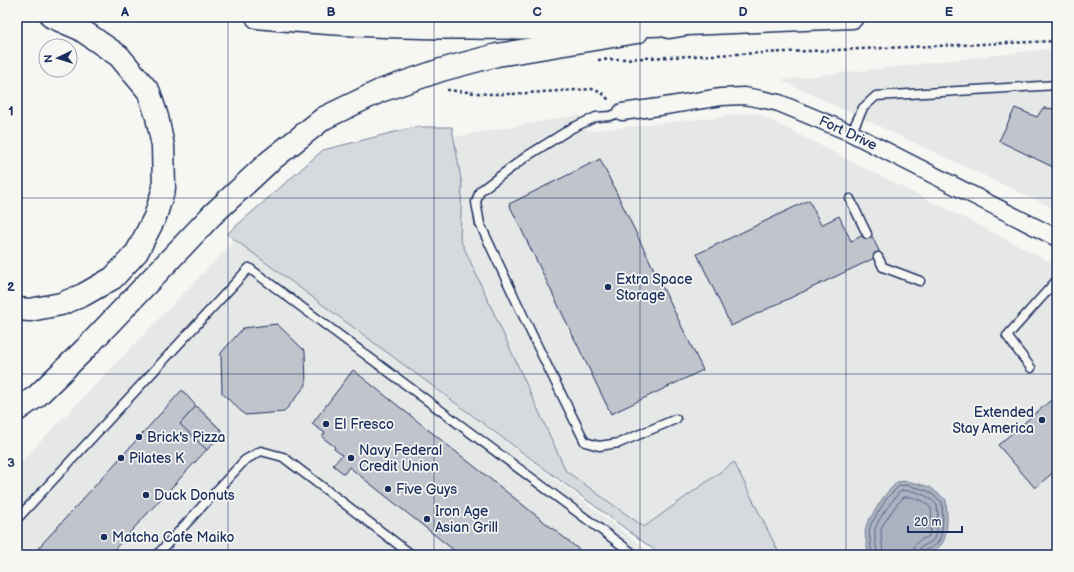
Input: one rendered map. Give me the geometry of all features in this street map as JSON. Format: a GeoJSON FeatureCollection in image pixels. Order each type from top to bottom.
{"type":"FeatureCollection","features":[{"type":"Feature","properties":{"kind":"highway"},"geometry":{"type":"LineString","coordinates":[[17,309],[30,310],[61,304],[83,295],[113,278],[137,252],[155,217],[164,188],[163,146],[157,117],[149,92],[119,56],[80,29],[52,17]]}},
{"type":"Feature","properties":{"kind":"highway"},"geometry":{"type":"LineString","coordinates":[[257,17],[346,24],[484,28],[587,27],[852,17]]}},
{"type":"Feature","properties":{"kind":"highway"},"geometry":{"type":"LineString","coordinates":[[17,410],[37,396],[85,349],[212,215],[270,161],[324,118],[380,91],[429,74],[497,55],[687,24]]}},
{"type":"Feature","properties":{"kind":"street","name":"Fort Drive"},"geometry":{"type":"LineString","coordinates":[[622,112],[721,97],[744,96],[779,103],[851,133],[1057,238]]}},
{"type":"Feature","properties":{"kind":"lane"},"geometry":{"type":"LineString","coordinates":[[851,133],[863,108],[876,96],[1057,84]]}},
{"type":"Feature","properties":{"kind":"lane"},"geometry":{"type":"LineString","coordinates":[[622,112],[610,116],[596,117],[572,128],[527,156],[480,191],[476,202],[480,224],[536,344],[585,442],[599,446],[620,443],[676,419]]}},
{"type":"Feature","properties":{"kind":"lane"},"geometry":{"type":"LineString","coordinates":[[850,199],[867,234]]}},
{"type":"Feature","properties":{"kind":"lane"},"geometry":{"type":"LineString","coordinates":[[878,257],[882,267],[920,281]]}},
{"type":"Feature","properties":{"kind":"lane"},"geometry":{"type":"LineString","coordinates":[[17,519],[248,268],[634,555]]}},
{"type":"Feature","properties":{"kind":"lane"},"geometry":{"type":"LineString","coordinates":[[1031,368],[1007,336],[1057,280]]}},
{"type":"Feature","properties":{"kind":"lane"},"geometry":{"type":"LineString","coordinates":[[157,555],[245,460],[261,451],[283,457],[412,555]]}},
{"type":"Feature","properties":{"kind":"path"},"geometry":{"type":"LineString","coordinates":[[597,60],[761,52],[1057,41]]}},
{"type":"Feature","properties":{"kind":"path"},"geometry":{"type":"LineString","coordinates":[[429,74],[433,88],[487,94],[592,89],[602,93],[622,112]]}},
{"type":"Feature","properties":{"kind":"shaded area"},"geometry":{"type":"Polygon","coordinates":[[[1057,48],[1057,210],[781,80],[1057,48]]]}},
{"type":"Feature","properties":{"kind":"shaded area"},"geometry":{"type":"Polygon","coordinates":[[[756,113],[1049,261],[1057,263],[1057,550],[1051,555],[664,555],[366,322],[455,137],[579,115],[588,131],[756,113]]]}},
{"type":"Feature","properties":{"kind":"shaded area"},"geometry":{"type":"Polygon","coordinates":[[[415,127],[452,127],[462,185],[460,239],[566,471],[644,527],[734,462],[780,555],[661,555],[227,234],[323,150],[415,127]]]}},
{"type":"Feature","properties":{"kind":"shaded area"},"geometry":{"type":"Polygon","coordinates":[[[236,239],[654,555],[17,555],[17,466],[236,239]]]}},
{"type":"Feature","properties":{"kind":"water"},"geometry":{"type":"Polygon","coordinates":[[[907,481],[930,487],[946,500],[947,528],[942,544],[938,548],[926,554],[868,555],[865,532],[867,523],[884,496],[897,482],[907,481]]]}},
{"type":"Feature","properties":{"kind":"building"},"geometry":{"type":"Polygon","coordinates":[[[1015,108],[1037,117],[1043,108],[1057,109],[1057,169],[999,141],[1015,108]]]}},
{"type":"Feature","properties":{"kind":"building"},"geometry":{"type":"Polygon","coordinates":[[[600,159],[703,370],[611,414],[509,204],[600,159]]]}},
{"type":"Feature","properties":{"kind":"building"},"geometry":{"type":"Polygon","coordinates":[[[809,200],[821,225],[839,216],[851,241],[870,232],[881,255],[731,326],[697,254],[809,200]]]}},
{"type":"Feature","properties":{"kind":"building"},"geometry":{"type":"Polygon","coordinates":[[[277,324],[305,351],[306,385],[284,412],[245,415],[222,393],[221,353],[243,328],[277,324]]]}},
{"type":"Feature","properties":{"kind":"building"},"geometry":{"type":"Polygon","coordinates":[[[353,370],[586,555],[460,555],[349,467],[344,474],[333,465],[342,455],[334,449],[335,447],[322,437],[325,433],[312,424],[353,370]]]}},
{"type":"Feature","properties":{"kind":"building"},"geometry":{"type":"Polygon","coordinates":[[[182,390],[223,432],[109,555],[32,555],[182,390]]]}},
{"type":"Feature","properties":{"kind":"building","name":"Extended Stay America"},"geometry":{"type":"Polygon","coordinates":[[[1057,395],[1057,469],[1035,488],[998,445],[1057,395]]]}},
{"type":"Feature","properties":{"kind":"building"},"geometry":{"type":"Polygon","coordinates":[[[196,406],[223,432],[207,450],[180,424],[196,406]]]}},
{"type":"Feature","properties":{"kind":"place","name":"Extra Space Storage"},"geometry":{"type":"Point","coordinates":[608,287]}},
{"type":"Feature","properties":{"kind":"place","name":"Extended Stay America"},"geometry":{"type":"Point","coordinates":[1042,420]}},
{"type":"Feature","properties":{"kind":"place","name":"El Fresco"},"geometry":{"type":"Point","coordinates":[326,424]}},
{"type":"Feature","properties":{"kind":"place","name":"Brick's Pizza"},"geometry":{"type":"Point","coordinates":[139,437]}},
{"type":"Feature","properties":{"kind":"place","name":"Pilates K"},"geometry":{"type":"Point","coordinates":[121,458]}},
{"type":"Feature","properties":{"kind":"place","name":"Navy Federal Credit Union"},"geometry":{"type":"Point","coordinates":[351,458]}},
{"type":"Feature","properties":{"kind":"place","name":"Five Guys"},"geometry":{"type":"Point","coordinates":[388,489]}},
{"type":"Feature","properties":{"kind":"place","name":"Duck Donuts"},"geometry":{"type":"Point","coordinates":[146,495]}},
{"type":"Feature","properties":{"kind":"place","name":"Iron Age Asian Grill"},"geometry":{"type":"Point","coordinates":[427,519]}},
{"type":"Feature","properties":{"kind":"place","name":"Matcha Cafe Maiko"},"geometry":{"type":"Point","coordinates":[104,537]}}]}
